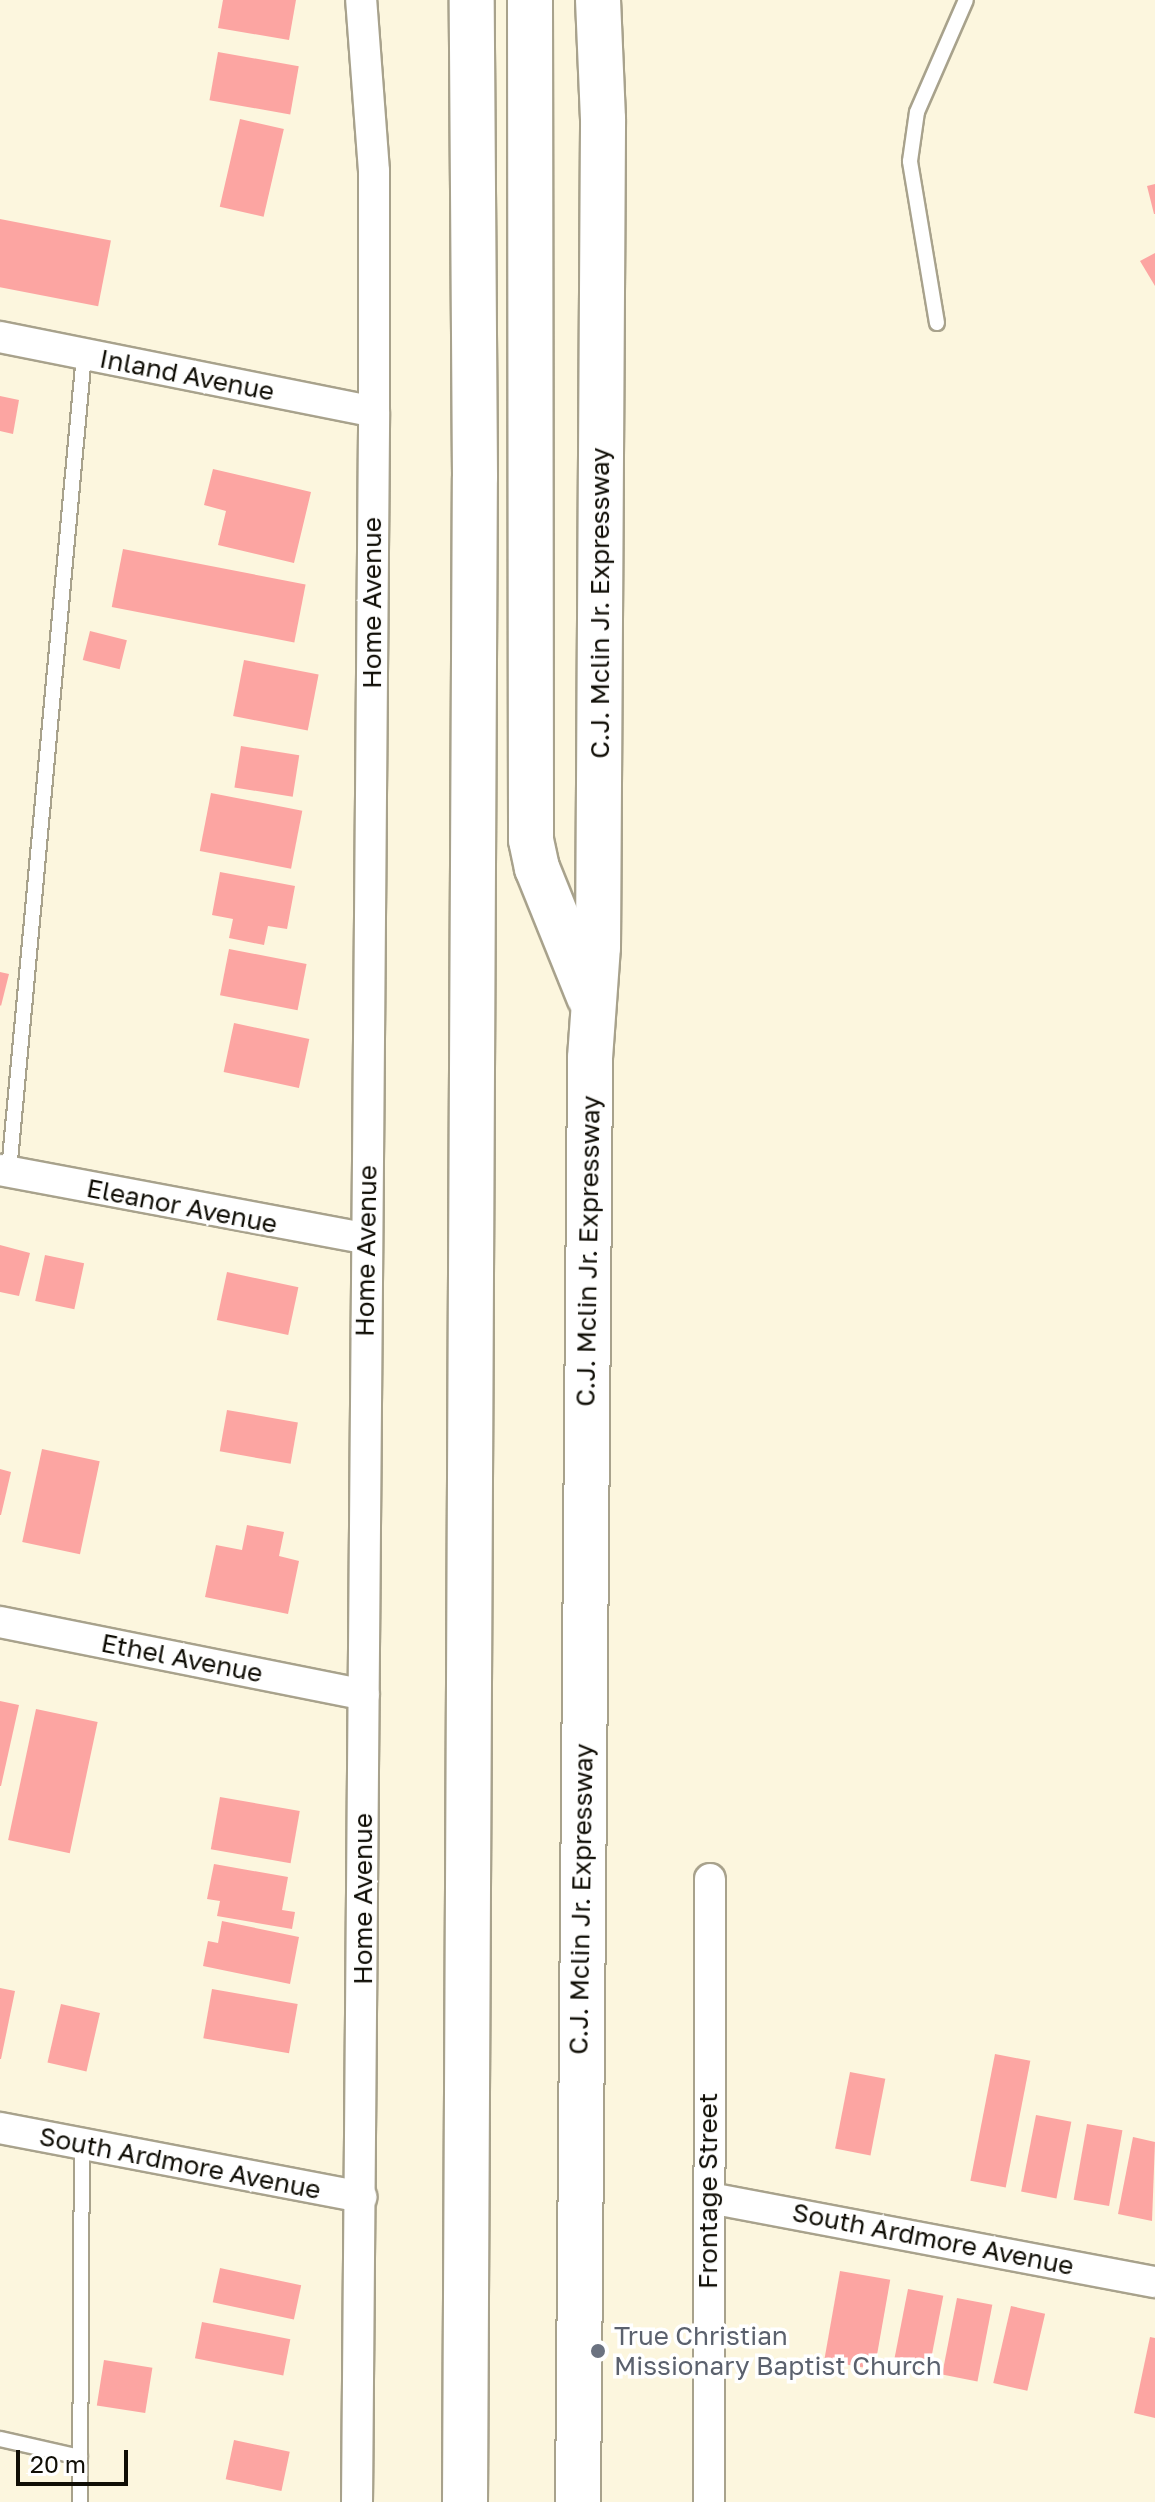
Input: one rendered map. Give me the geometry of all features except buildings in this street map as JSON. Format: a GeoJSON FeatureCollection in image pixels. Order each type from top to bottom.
{"type":"FeatureCollection","features":[{"type":"Feature","properties":{"kind":"highway"},"geometry":{"type":"LineString","coordinates":[[465,2502],[475,466],[472,0]]}},
{"type":"Feature","properties":{"kind":"highway"},"geometry":{"type":"LineString","coordinates":[[530,0],[531,840],[537,868],[594,1010]]}},
{"type":"Feature","properties":{"kind":"highway","name":"C.J. Mclin Jr. Expressway"},"geometry":{"type":"LineString","coordinates":[[578,2502],[577,2094],[594,1010],[603,135],[598,0]]}},
{"type":"Feature","properties":{"kind":"street","name":"Home Avenue"},"geometry":{"type":"LineString","coordinates":[[357,2502],[374,412],[374,171],[361,0]]}},
{"type":"Feature","properties":{"kind":"street","name":"Inland Avenue"},"geometry":{"type":"LineString","coordinates":[[0,337],[374,412]]}},
{"type":"Feature","properties":{"kind":"street","name":"Eleanor Avenue"},"geometry":{"type":"LineString","coordinates":[[5,1170],[365,1238]]}},
{"type":"Feature","properties":{"kind":"street","name":"Ethel Avenue"},"geometry":{"type":"LineString","coordinates":[[0,1622],[364,1695]]}},
{"type":"Feature","properties":{"kind":"street","name":"Frontage Street"},"geometry":{"type":"LineString","coordinates":[[709,2502],[710,1879]]}},
{"type":"Feature","properties":{"kind":"street","name":"South Ardmore Avenue"},"geometry":{"type":"LineString","coordinates":[[0,2128],[361,2197]]}},
{"type":"Feature","properties":{"kind":"street","name":"South Ardmore Avenue"},"geometry":{"type":"LineString","coordinates":[[710,2198],[1155,2282]]}},
{"type":"Feature","properties":{"kind":"lane"},"geometry":{"type":"LineString","coordinates":[[937,323],[910,161],[917,112],[966,0]]}},
{"type":"Feature","properties":{"kind":"lane"},"geometry":{"type":"LineString","coordinates":[[5,1170],[84,354]]}},
{"type":"Feature","properties":{"kind":"lane"},"geometry":{"type":"LineString","coordinates":[[80,2502],[82,2144]]}},
{"type":"Feature","properties":{"kind":"lane"},"geometry":{"type":"LineString","coordinates":[[0,2439],[80,2457]]}},
{"type":"Feature","properties":{"kind":"place","name":"True Christian Missionary Baptist Church"},"geometry":{"type":"Point","coordinates":[598,2351]}}]}
